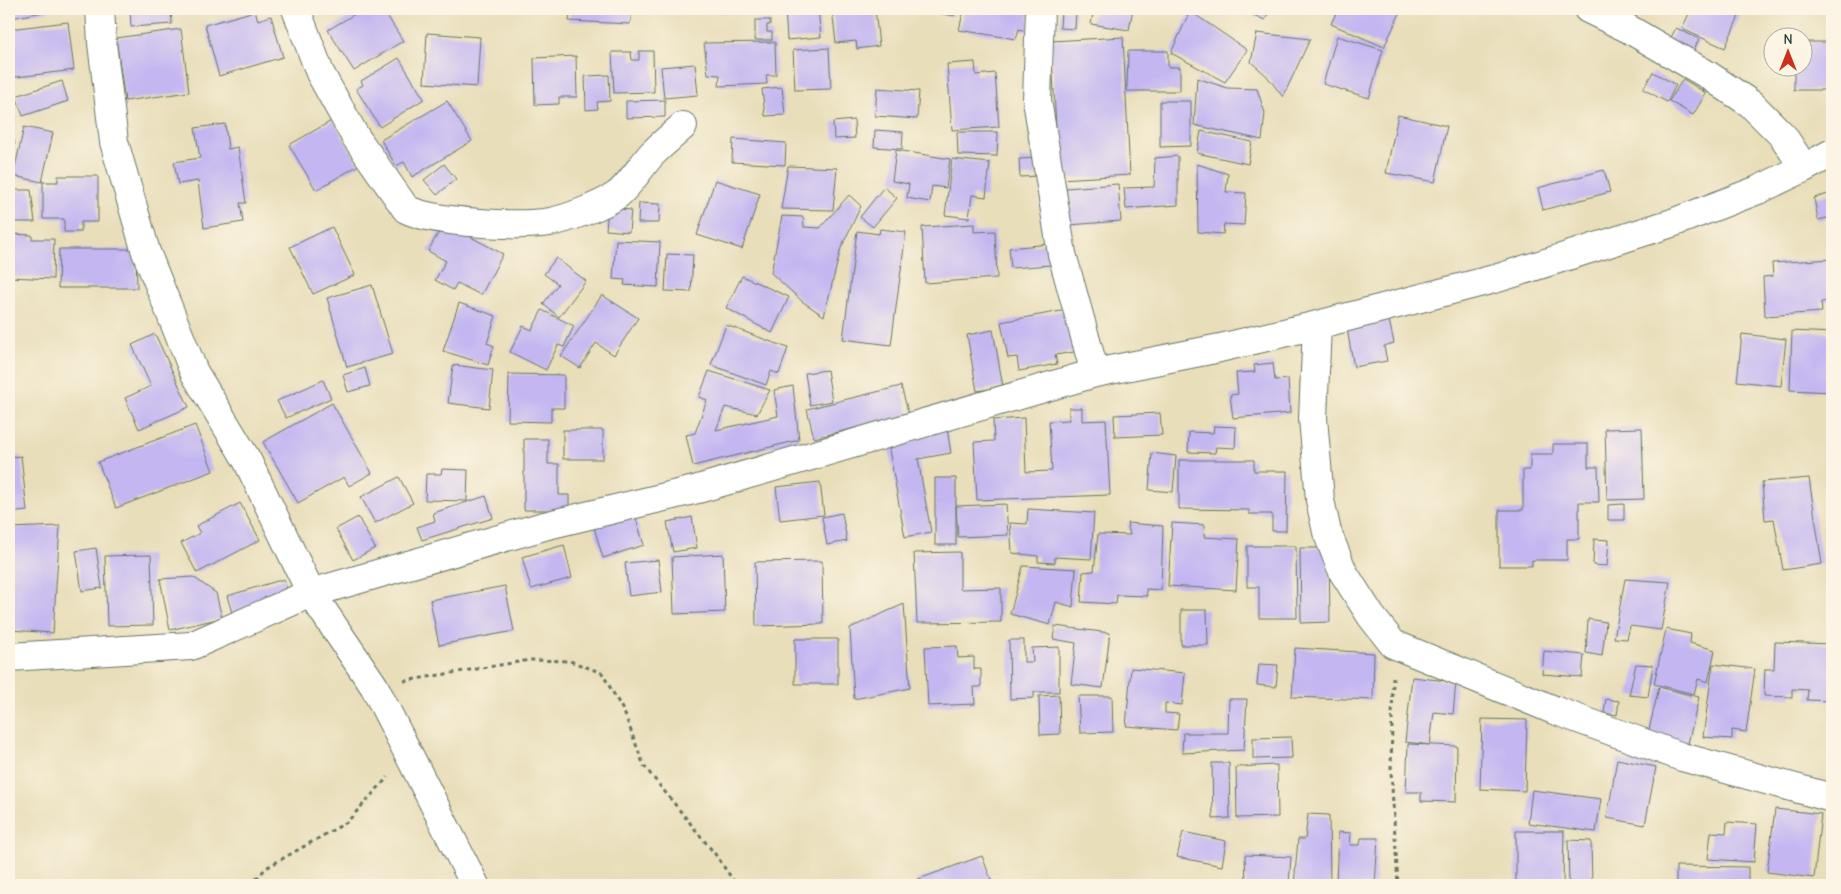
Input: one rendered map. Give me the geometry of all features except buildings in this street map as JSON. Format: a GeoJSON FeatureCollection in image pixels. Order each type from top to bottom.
{"type":"FeatureCollection","features":[{"type":"Feature","properties":{"kind":"street"},"geometry":{"type":"LineString","coordinates":[[100,9],[102,43],[114,142],[146,252],[194,372],[247,460],[310,592],[374,686],[475,885]]}},
{"type":"Feature","properties":{"kind":"street"},"geometry":{"type":"LineString","coordinates":[[296,9],[320,72],[355,136],[406,208],[415,213],[432,217],[511,224],[550,222],[588,209],[617,194],[654,153],[683,126]]}},
{"type":"Feature","properties":{"kind":"street"},"geometry":{"type":"LineString","coordinates":[[1040,9],[1037,100],[1062,254],[1095,373]]}},
{"type":"Feature","properties":{"kind":"street"},"geometry":{"type":"LineString","coordinates":[[1588,9],[1627,28],[1708,75],[1751,104],[1783,136],[1804,168]]}},
{"type":"Feature","properties":{"kind":"street"},"geometry":{"type":"LineString","coordinates":[[9,657],[191,646],[310,592],[544,526],[698,489],[1095,373],[1220,348],[1498,278],[1672,223],[1758,190],[1832,153]]}},
{"type":"Feature","properties":{"kind":"street"},"geometry":{"type":"LineString","coordinates":[[1317,325],[1313,418],[1320,500],[1327,532],[1343,572],[1371,616],[1394,644],[1554,710],[1682,757],[1832,798]]}},
{"type":"Feature","properties":{"kind":"path"},"geometry":{"type":"LineString","coordinates":[[1394,644],[1391,770],[1398,885]]}},
{"type":"Feature","properties":{"kind":"path"},"geometry":{"type":"LineString","coordinates":[[374,686],[530,660],[570,661],[602,673],[624,712],[644,766],[733,880],[739,885]]}},
{"type":"Feature","properties":{"kind":"path"},"geometry":{"type":"LineString","coordinates":[[251,885],[266,868],[347,822],[408,754]]}}]}
